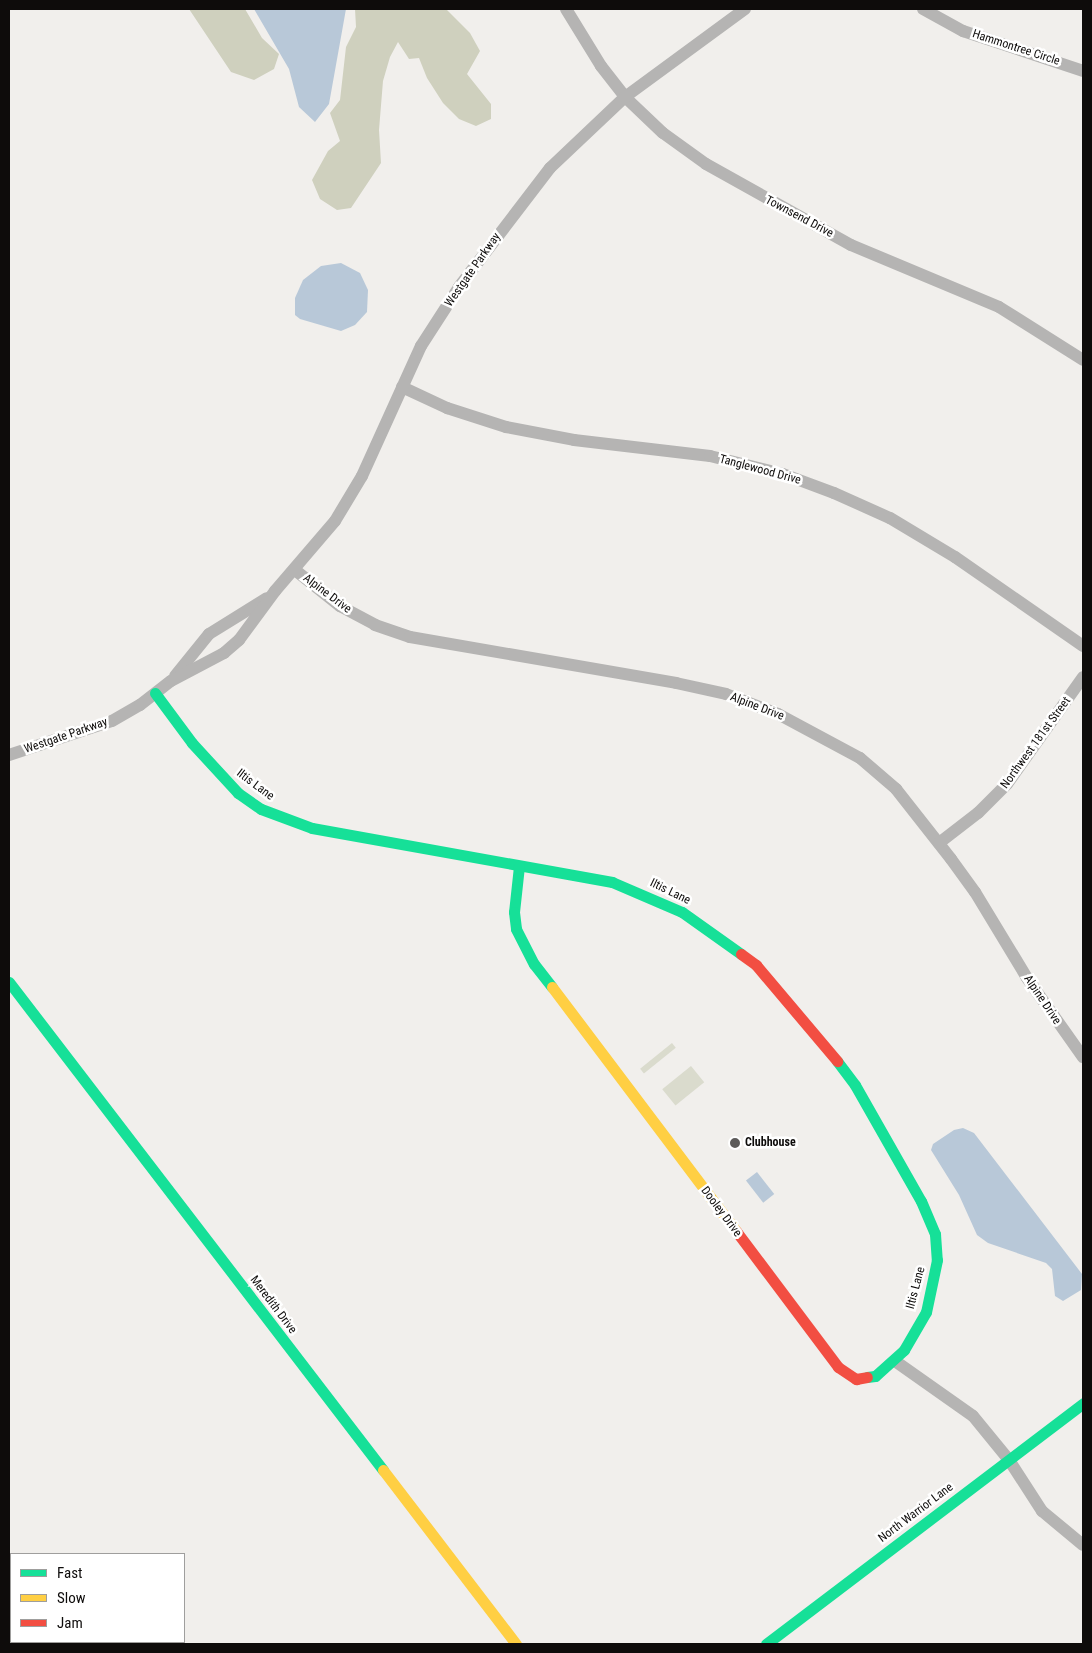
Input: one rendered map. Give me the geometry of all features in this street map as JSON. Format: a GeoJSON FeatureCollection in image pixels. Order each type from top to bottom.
{"type":"FeatureCollection","features":[{"type":"Feature","properties":{"kind":"street","name":"Townsend Drive"},"geometry":{"type":"LineString","coordinates":[[566,9],[601,66],[625,97],[663,133],[706,164],[780,208],[851,245],[999,306],[1083,360]]}},
{"type":"Feature","properties":{"kind":"street","name":"Westgate Parkway"},"geometry":{"type":"LineString","coordinates":[[9,756],[112,721],[171,681],[232,648],[275,592],[335,521],[362,476],[421,346],[502,228],[550,168],[625,97],[746,9]]}},
{"type":"Feature","properties":{"kind":"street","name":"Hammontree Circle"},"geometry":{"type":"LineString","coordinates":[[923,9],[971,34],[1083,71]]}},
{"type":"Feature","properties":{"kind":"street","name":"Tanglewood Drive"},"geometry":{"type":"LineString","coordinates":[[402,387],[447,408],[506,427],[574,440],[710,456],[783,474],[834,493],[890,518],[955,557],[1083,646]]}},
{"type":"Feature","properties":{"kind":"street","name":"Alpine Drive"},"geometry":{"type":"LineString","coordinates":[[294,570],[340,606],[375,625],[410,637],[676,683],[726,694],[778,714],[860,758],[896,789],[975,892],[1027,978],[1083,1058]]}},
{"type":"Feature","properties":{"kind":"street","name":"Westgate Parkway"},"geometry":{"type":"LineString","coordinates":[[171,681],[209,634],[275,592]]}},
{"type":"Feature","properties":{"kind":"street","name":"Northwest 181st Street"},"geometry":{"type":"LineString","coordinates":[[939,844],[978,813],[1007,784],[1083,677]]}},
{"type":"Feature","properties":{"kind":"street","name":"Iltis Lane"},"geometry":{"type":"LineString","coordinates":[[155,693],[215,769],[238,792],[261,809],[312,828],[612,882],[682,912],[756,966],[821,1038],[855,1085],[921,1201],[934,1234],[937,1260],[931,1295],[916,1332],[895,1361]]}},
{"type":"Feature","properties":{"kind":"street","name":"Dooley Drive"},"geometry":{"type":"LineString","coordinates":[[519,866],[514,912],[516,928],[534,964],[838,1367],[847,1375],[865,1380],[895,1361]]}},
{"type":"Feature","properties":{"kind":"street","name":"Meredith Drive"},"geometry":{"type":"LineString","coordinates":[[9,982],[516,1644]]}},
{"type":"Feature","properties":{"kind":"street"},"geometry":{"type":"LineString","coordinates":[[895,1361],[973,1416],[1009,1460],[1042,1511],[1083,1545]]}},
{"type":"Feature","properties":{"kind":"street","name":"North Warrior Lane"},"geometry":{"type":"LineString","coordinates":[[766,1644],[1083,1403]]}},
{"type":"Feature","properties":{"kind":"shaded area"},"geometry":{"type":"Polygon","coordinates":[[[672,1043],[676,1048],[644,1073],[640,1069],[672,1043]]]}},
{"type":"Feature","properties":{"kind":"shaded area"},"geometry":{"type":"Polygon","coordinates":[[[691,1066],[704,1082],[675,1106],[662,1089],[691,1066]]]}},
{"type":"Feature","properties":{"kind":"green space"},"geometry":{"type":"Polygon","coordinates":[[[189,9],[245,9],[262,38],[279,54],[274,69],[254,80],[231,72],[189,9]]]}},
{"type":"Feature","properties":{"kind":"green space"},"geometry":{"type":"Polygon","coordinates":[[[355,9],[446,9],[470,33],[480,51],[467,74],[491,104],[491,119],[476,126],[459,119],[443,103],[427,78],[419,58],[409,59],[398,42],[390,57],[383,81],[379,130],[381,163],[351,208],[337,210],[320,199],[312,180],[328,151],[340,141],[330,113],[340,100],[346,47],[356,27],[355,9]]]}},
{"type":"Feature","properties":{"kind":"water"},"geometry":{"type":"Polygon","coordinates":[[[254,9],[346,9],[329,104],[315,122],[299,107],[289,69],[254,9]]]}},
{"type":"Feature","properties":{"kind":"water"},"geometry":{"type":"Polygon","coordinates":[[[341,263],[360,273],[368,290],[367,312],[355,325],[341,331],[300,319],[295,315],[295,298],[303,280],[321,266],[341,263]]]}},
{"type":"Feature","properties":{"kind":"water"},"geometry":{"type":"Polygon","coordinates":[[[963,1128],[974,1133],[1082,1274],[1081,1290],[1063,1301],[1055,1296],[1052,1269],[1046,1263],[988,1243],[977,1235],[959,1195],[931,1150],[933,1144],[954,1130],[963,1128]]]}},
{"type":"Feature","properties":{"kind":"water"},"geometry":{"type":"Polygon","coordinates":[[[757,1172],[774,1194],[763,1203],[746,1181],[757,1172]]]}},
{"type":"Feature","properties":{"kind":"traffic: fast"},"geometry":{"type":"LineString","coordinates":[[155,693],[192,743],[238,793],[261,809],[312,828],[612,882],[682,912],[741,954]]}},
{"type":"Feature","properties":{"kind":"traffic: fast"},"geometry":{"type":"LineString","coordinates":[[519,866],[514,912],[516,929],[534,964],[552,987]]}},
{"type":"Feature","properties":{"kind":"traffic: fast"},"geometry":{"type":"LineString","coordinates":[[9,982],[383,1470]]}},
{"type":"Feature","properties":{"kind":"traffic: fast"},"geometry":{"type":"LineString","coordinates":[[837,1061],[855,1085],[921,1201],[935,1234],[937,1260],[926,1312],[904,1350],[875,1376],[867,1377]]}},
{"type":"Feature","properties":{"kind":"traffic: fast"},"geometry":{"type":"LineString","coordinates":[[766,1644],[1083,1403]]}},
{"type":"Feature","properties":{"kind":"traffic: slow"},"geometry":{"type":"LineString","coordinates":[[552,987],[736,1231]]}},
{"type":"Feature","properties":{"kind":"traffic: slow"},"geometry":{"type":"LineString","coordinates":[[383,1470],[516,1644]]}},
{"type":"Feature","properties":{"kind":"traffic: jam"},"geometry":{"type":"LineString","coordinates":[[741,954],[756,965],[837,1061]]}},
{"type":"Feature","properties":{"kind":"traffic: jam"},"geometry":{"type":"LineString","coordinates":[[736,1231],[838,1367],[856,1379],[867,1377]]}},
{"type":"Feature","properties":{"kind":"place","name":"Clubhouse"},"geometry":{"type":"Point","coordinates":[735,1143]}}]}
